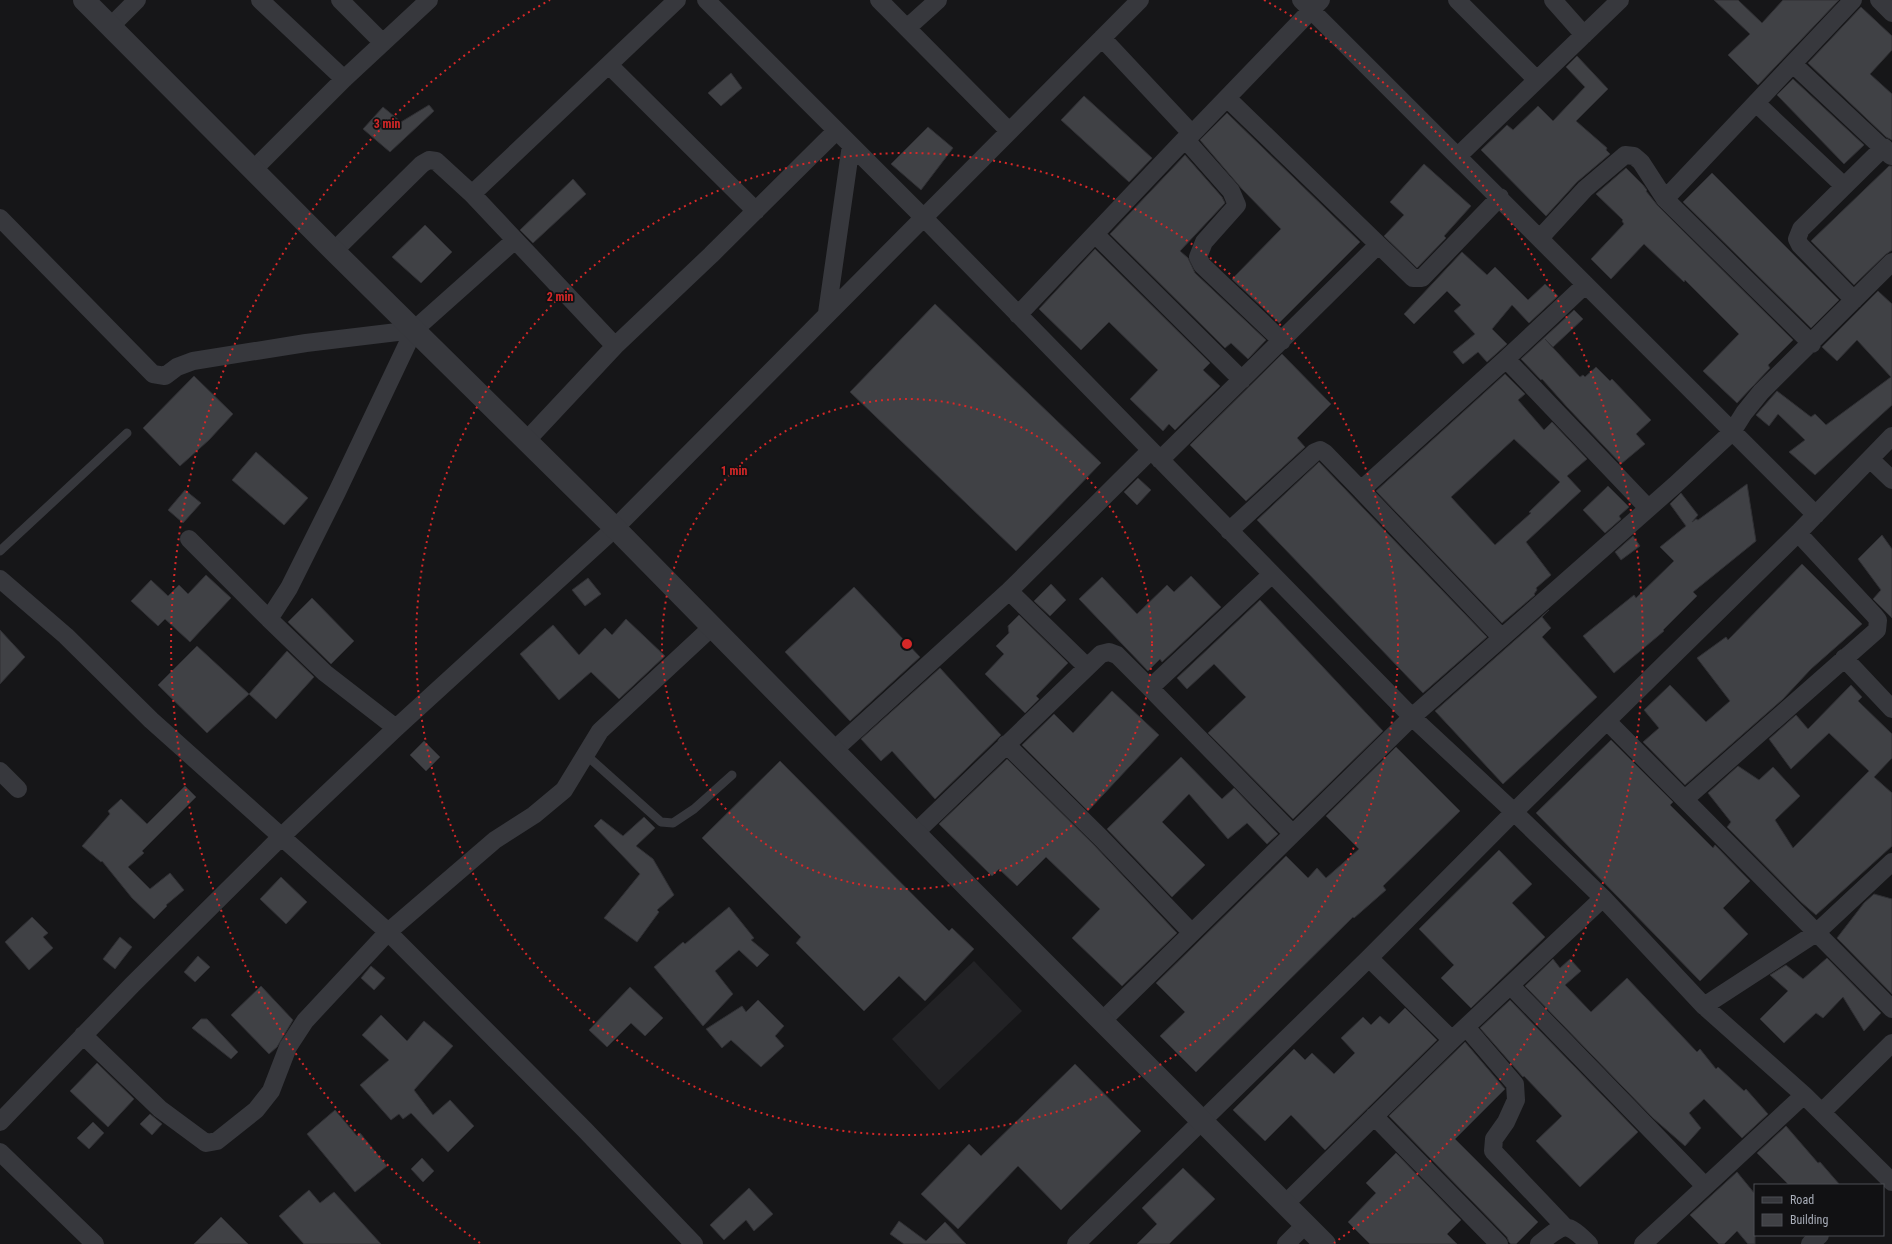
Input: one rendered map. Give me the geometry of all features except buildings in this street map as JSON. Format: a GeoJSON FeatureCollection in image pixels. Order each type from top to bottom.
{"type":"FeatureCollection","features":[{"type":"Feature","properties":{"kind":"street"},"geometry":{"type":"LineString","coordinates":[[84,0],[334,251],[615,528],[915,833],[1325,1244]]}},
{"type":"Feature","properties":{"kind":"street"},"geometry":{"type":"LineString","coordinates":[[111,26],[137,0]]}},
{"type":"Feature","properties":{"kind":"street"},"geometry":{"type":"LineString","coordinates":[[260,0],[344,79]]}},
{"type":"Feature","properties":{"kind":"street"},"geometry":{"type":"LineString","coordinates":[[340,0],[383,43]]}},
{"type":"Feature","properties":{"kind":"street"},"geometry":{"type":"LineString","coordinates":[[253,170],[344,79],[429,0]]}},
{"type":"Feature","properties":{"kind":"street"},"geometry":{"type":"LineString","coordinates":[[472,194],[677,0]]}},
{"type":"Feature","properties":{"kind":"street"},"geometry":{"type":"LineString","coordinates":[[706,0],[923,217],[1412,717],[1514,812],[1603,898],[1704,1006],[1822,1112],[1884,1180]]}},
{"type":"Feature","properties":{"kind":"street"},"geometry":{"type":"LineString","coordinates":[[879,0],[1009,131]]}},
{"type":"Feature","properties":{"kind":"street"},"geometry":{"type":"LineString","coordinates":[[907,28],[938,0]]}},
{"type":"Feature","properties":{"kind":"street"},"geometry":{"type":"LineString","coordinates":[[0,1122],[84,1035],[282,836],[396,728],[615,528],[827,313],[1140,0]]}},
{"type":"Feature","properties":{"kind":"street"},"geometry":{"type":"LineString","coordinates":[[1457,0],[1537,80]]}},
{"type":"Feature","properties":{"kind":"street"},"geometry":{"type":"LineString","coordinates":[[1554,0],[1584,35]]}},
{"type":"Feature","properties":{"kind":"street"},"geometry":{"type":"LineString","coordinates":[[1458,156],[1620,0]]}},
{"type":"Feature","properties":{"kind":"street"},"geometry":{"type":"LineString","coordinates":[[1665,199],[1853,0]]}},
{"type":"Feature","properties":{"kind":"street"},"geometry":{"type":"LineString","coordinates":[[1879,0],[1892,13]]}},
{"type":"Feature","properties":{"kind":"street"},"geometry":{"type":"LineString","coordinates":[[1018,315],[1227,98],[1311,3],[1585,285],[1816,515]]}},
{"type":"Feature","properties":{"kind":"street"},"geometry":{"type":"LineString","coordinates":[[1102,38],[1189,137],[1231,191],[1237,205],[1204,242],[1198,257],[1202,265],[1282,341]]}},
{"type":"Feature","properties":{"kind":"street"},"geometry":{"type":"LineString","coordinates":[[1793,64],[1888,152],[1844,186],[1801,229],[1797,239],[1800,245],[1854,300]]}},
{"type":"Feature","properties":{"kind":"street"},"geometry":{"type":"LineString","coordinates":[[609,65],[756,211]]}},
{"type":"Feature","properties":{"kind":"street"},"geometry":{"type":"LineString","coordinates":[[1227,98],[1407,275],[1413,278],[1422,278],[1500,197]]}},
{"type":"Feature","properties":{"kind":"street"},"geometry":{"type":"LineString","coordinates":[[1756,103],[1844,186]]}},
{"type":"Feature","properties":{"kind":"street"},"geometry":{"type":"LineString","coordinates":[[526,441],[615,346],[756,211],[836,131]]}},
{"type":"Feature","properties":{"kind":"street"},"geometry":{"type":"LineString","coordinates":[[827,313],[851,146]]}},
{"type":"Feature","properties":{"kind":"street"},"geometry":{"type":"LineString","coordinates":[[1540,238],[1585,189],[1625,155],[1634,156],[1641,162],[1665,199],[1812,344]]}},
{"type":"Feature","properties":{"kind":"street"},"geometry":{"type":"LineString","coordinates":[[334,251],[422,164],[429,160],[436,161],[472,194],[615,346]]}},
{"type":"Feature","properties":{"kind":"street"},"geometry":{"type":"LineString","coordinates":[[0,218],[153,374],[166,376],[177,368],[193,361],[306,343],[414,330]]}},
{"type":"Feature","properties":{"kind":"street"},"geometry":{"type":"LineString","coordinates":[[1095,234],[1153,294],[1242,380]]}},
{"type":"Feature","properties":{"kind":"street"},"geometry":{"type":"LineString","coordinates":[[269,619],[289,588],[334,499],[414,330],[515,240]]}},
{"type":"Feature","properties":{"kind":"street"},"geometry":{"type":"LineString","coordinates":[[834,750],[1009,591],[1155,455],[1242,380],[1378,245]]}},
{"type":"Feature","properties":{"kind":"street"},"geometry":{"type":"LineString","coordinates":[[1102,1020],[1412,717],[1732,432],[1744,413],[1761,392],[1812,344],[1892,262]]}},
{"type":"Feature","properties":{"kind":"street"},"geometry":{"type":"LineString","coordinates":[[1361,490],[1506,359],[1585,285]]}},
{"type":"Feature","properties":{"kind":"street"},"geometry":{"type":"LineString","coordinates":[[1506,359],[1648,508]]}},
{"type":"Feature","properties":{"kind":"street"},"geometry":{"type":"LineString","coordinates":[[1076,1244],[1369,958],[1514,812],[1798,534],[1892,436]]}},
{"type":"Feature","properties":{"kind":"street"},"geometry":{"type":"LineString","coordinates":[[1229,530],[1315,452],[1320,450],[1325,453],[1361,490],[1501,637]]}},
{"type":"Feature","properties":{"kind":"street"},"geometry":{"type":"LineString","coordinates":[[1870,459],[1892,480]]}},
{"type":"Feature","properties":{"kind":"street"},"geometry":{"type":"LineString","coordinates":[[1685,799],[1877,630],[1878,620],[1798,534]]}},
{"type":"Feature","properties":{"kind":"street"},"geometry":{"type":"LineString","coordinates":[[189,539],[325,673],[396,728]]}},
{"type":"Feature","properties":{"kind":"street"},"geometry":{"type":"LineString","coordinates":[[1150,688],[1272,574]]}},
{"type":"Feature","properties":{"kind":"street"},"geometry":{"type":"LineString","coordinates":[[0,579],[66,636],[151,720],[388,932],[585,1130],[694,1244]]}},
{"type":"Feature","properties":{"kind":"street"},"geometry":{"type":"LineString","coordinates":[[1009,591],[1087,667]]}},
{"type":"Feature","properties":{"kind":"street"},"geometry":{"type":"LineString","coordinates":[[84,1035],[160,1109],[206,1143],[217,1141],[256,1110],[271,1091],[288,1047],[305,1021],[388,932],[495,840],[534,815],[564,790],[600,731],[712,627]]}},
{"type":"Feature","properties":{"kind":"street"},"geometry":{"type":"LineString","coordinates":[[915,833],[1100,654],[1109,652],[1117,655],[1292,833]]}},
{"type":"Feature","properties":{"kind":"street"},"geometry":{"type":"LineString","coordinates":[[1844,658],[1892,709]]}},
{"type":"Feature","properties":{"kind":"street"},"geometry":{"type":"LineString","coordinates":[[1607,721],[1892,1009]]}},
{"type":"Feature","properties":{"kind":"street"},"geometry":{"type":"LineString","coordinates":[[1006,744],[1101,838],[1191,932]]}},
{"type":"Feature","properties":{"kind":"street"},"geometry":{"type":"LineString","coordinates":[[0,771],[18,789]]}},
{"type":"Feature","properties":{"kind":"street"},"geometry":{"type":"LineString","coordinates":[[1704,1006],[1816,932],[1892,862]]}},
{"type":"Feature","properties":{"kind":"street"},"geometry":{"type":"LineString","coordinates":[[1285,1204],[1452,1040],[1603,898]]}},
{"type":"Feature","properties":{"kind":"street"},"geometry":{"type":"LineString","coordinates":[[1369,958],[1452,1040]]}},
{"type":"Feature","properties":{"kind":"street"},"geometry":{"type":"LineString","coordinates":[[1511,986],[1705,1186]]}},
{"type":"Feature","properties":{"kind":"street"},"geometry":{"type":"LineString","coordinates":[[1466,1027],[1515,1084],[1516,1100],[1506,1122],[1494,1139],[1493,1151],[1565,1227]]}},
{"type":"Feature","properties":{"kind":"street"},"geometry":{"type":"LineString","coordinates":[[1822,1112],[1892,1043]]}},
{"type":"Feature","properties":{"kind":"street"},"geometry":{"type":"LineString","coordinates":[[1643,1244],[1804,1095]]}},
{"type":"Feature","properties":{"kind":"street"},"geometry":{"type":"LineString","coordinates":[[1374,1116],[1499,1244]]}},
{"type":"Feature","properties":{"kind":"street"},"geometry":{"type":"LineString","coordinates":[[0,1152],[95,1244]]}},
{"type":"Feature","properties":{"kind":"street"},"geometry":{"type":"LineString","coordinates":[[1286,1244],[1305,1224]]}},
{"type":"Feature","properties":{"kind":"street"},"geometry":{"type":"LineString","coordinates":[[1539,1244],[1555,1231],[1565,1227],[1573,1228],[1589,1244]]}},
{"type":"Feature","properties":{"kind":"street"},"geometry":{"type":"LineString","coordinates":[[1810,1244],[1819,1236]]}},
{"type":"Feature","properties":{"kind":"lane"},"geometry":{"type":"LineString","coordinates":[[0,551],[127,433]]}},
{"type":"Feature","properties":{"kind":"lane"},"geometry":{"type":"LineString","coordinates":[[585,754],[661,822],[673,823],[678,820],[694,809],[732,775]]}},
{"type":"Feature","properties":{"kind":"shaded area"},"geometry":{"type":"Polygon","coordinates":[[[974,961],[1022,1011],[939,1090],[892,1039],[974,961]]]}}]}
